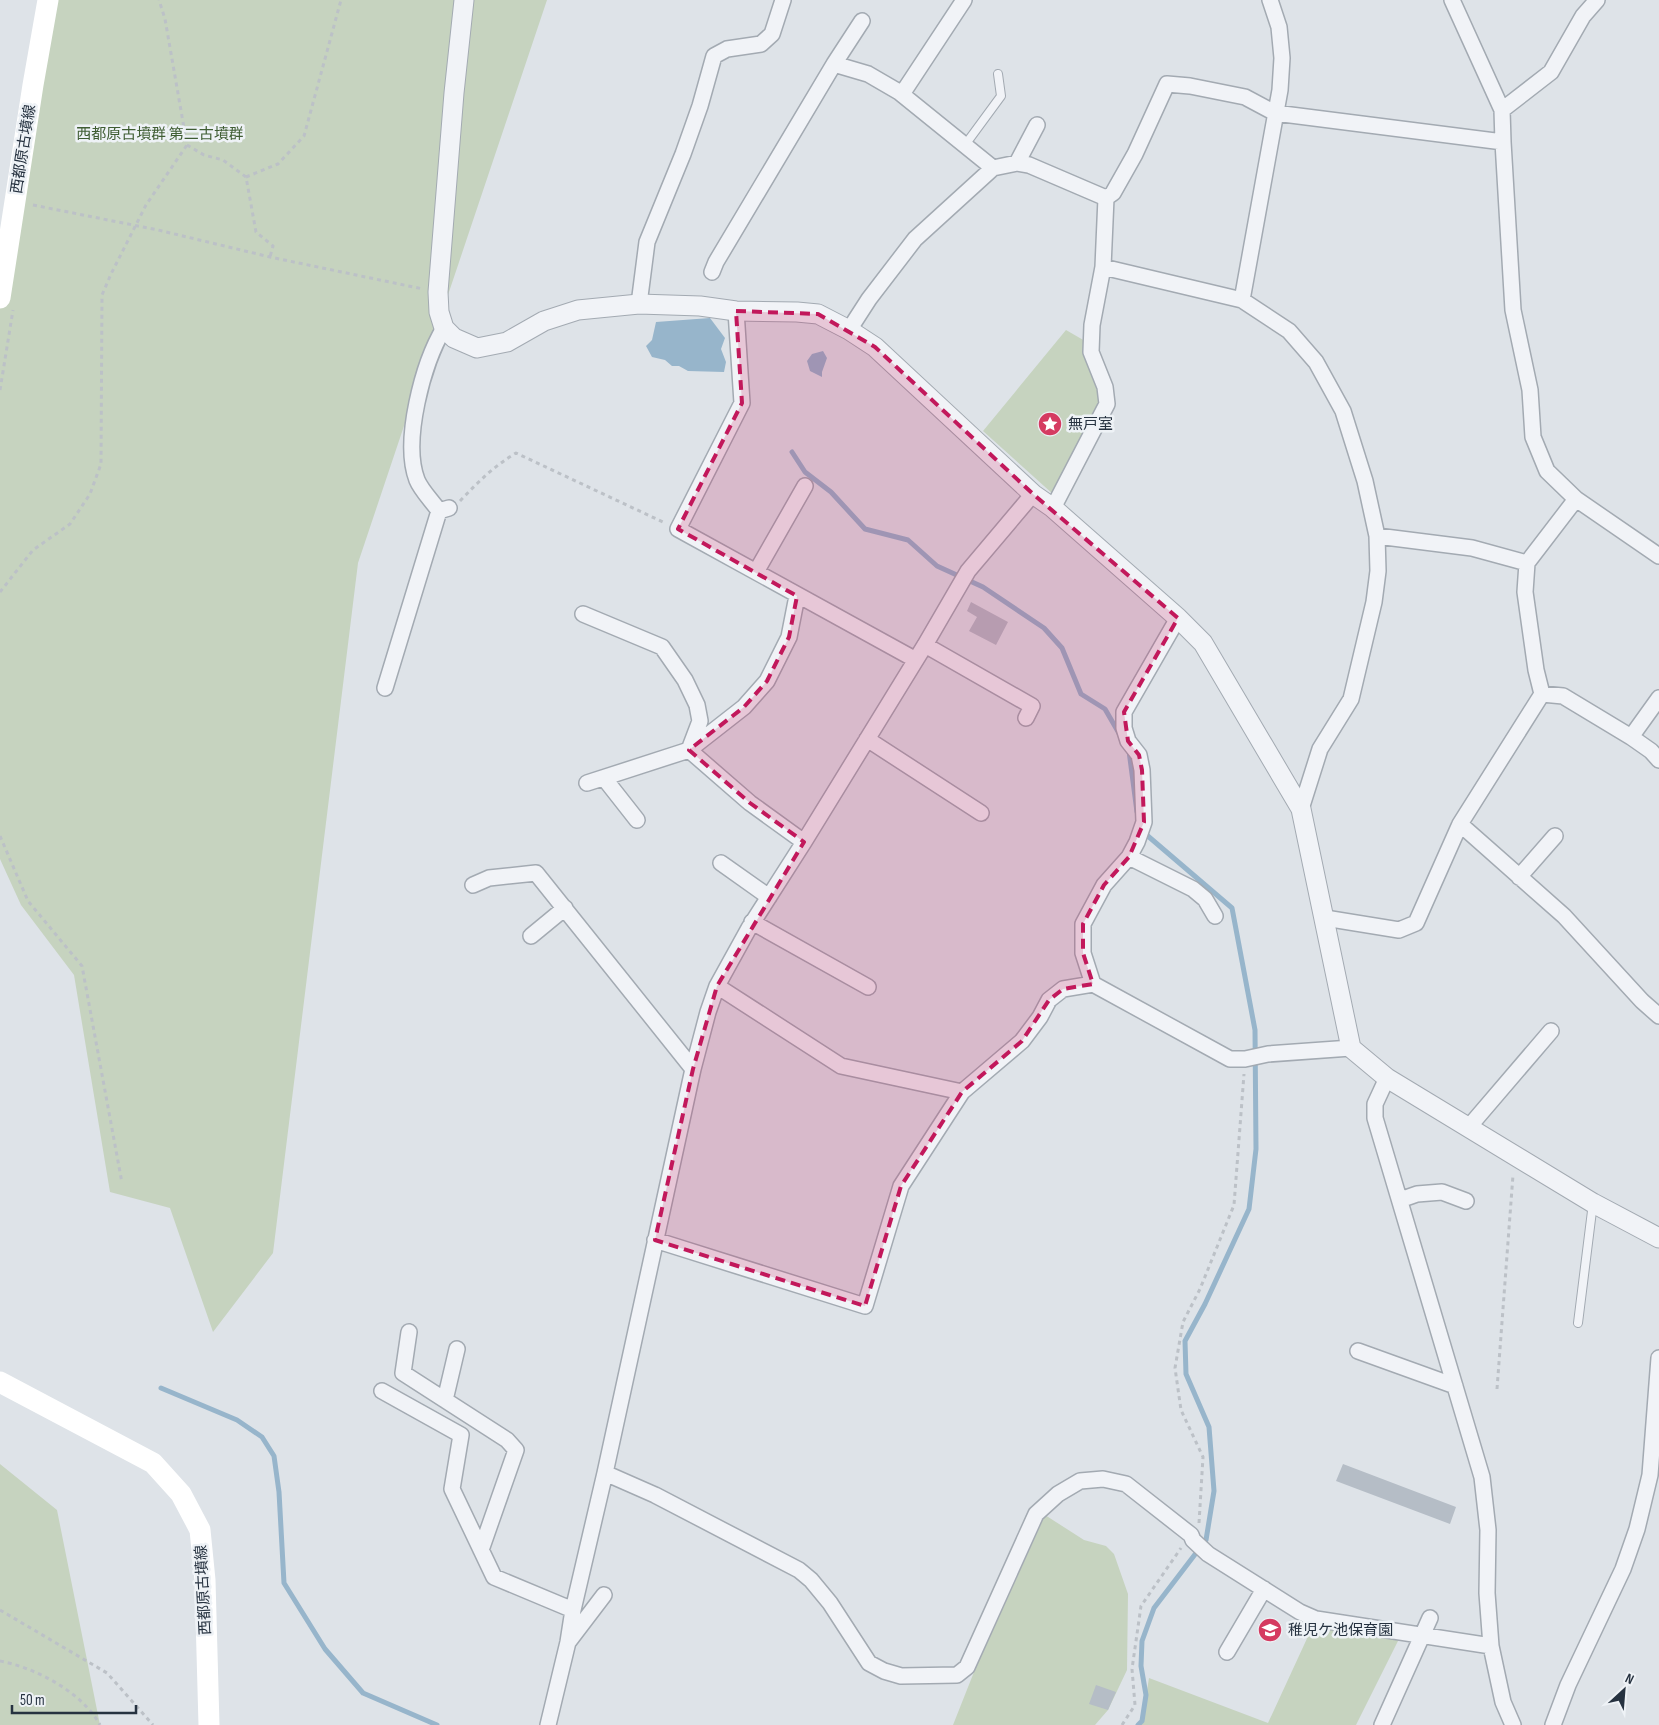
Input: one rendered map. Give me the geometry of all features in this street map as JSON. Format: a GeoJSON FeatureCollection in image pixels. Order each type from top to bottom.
{"type":"FeatureCollection","features":[{"type":"Feature","properties":{"kind":"main road","name":"西都原古墳線"},"geometry":{"type":"LineString","coordinates":[[0,298],[48,0]]}},
{"type":"Feature","properties":{"kind":"main road","name":"西都原古墳線"},"geometry":{"type":"LineString","coordinates":[[0,1382],[153,1463],[181,1494],[200,1530],[205,1580],[209,1725]]}},
{"type":"Feature","properties":{"kind":"street"},"geometry":{"type":"LineString","coordinates":[[464,0],[438,292],[438,312],[444,328],[454,338],[477,348],[507,342],[544,321],[578,310],[639,304],[700,306],[736,311],[818,314],[849,330],[875,347],[1033,494],[1053,508],[1178,618],[1203,644],[1301,809],[1351,1048],[1386,1078],[1593,1203],[1659,1238]]}},
{"type":"Feature","properties":{"kind":"street"},"geometry":{"type":"LineString","coordinates":[[639,304],[647,242],[686,146],[714,56],[727,48],[761,44],[772,34],[784,0]]}},
{"type":"Feature","properties":{"kind":"street"},"geometry":{"type":"LineString","coordinates":[[902,94],[964,0]]}},
{"type":"Feature","properties":{"kind":"street"},"geometry":{"type":"LineString","coordinates":[[1242,300],[1280,90],[1282,58],[1279,27],[1270,0]]}},
{"type":"Feature","properties":{"kind":"street"},"geometry":{"type":"LineString","coordinates":[[1452,0],[1502,110],[1513,310],[1530,390],[1533,437],[1548,470],[1576,499],[1659,556]]}},
{"type":"Feature","properties":{"kind":"street"},"geometry":{"type":"LineString","coordinates":[[1502,110],[1551,72],[1583,16],[1597,0]]}},
{"type":"Feature","properties":{"kind":"street"},"geometry":{"type":"LineString","coordinates":[[712,272],[716,262],[834,64],[862,21]]}},
{"type":"Feature","properties":{"kind":"street"},"geometry":{"type":"LineString","coordinates":[[834,64],[868,74],[902,94],[992,168]]}},
{"type":"Feature","properties":{"kind":"street"},"geometry":{"type":"LineString","coordinates":[[1106,198],[1114,193],[1135,154],[1167,84],[1190,86],[1245,97],[1275,113],[1503,142]]}},
{"type":"Feature","properties":{"kind":"street"},"geometry":{"type":"LineString","coordinates":[[1016,163],[1037,125]]}},
{"type":"Feature","properties":{"kind":"street"},"geometry":{"type":"LineString","coordinates":[[849,330],[869,299],[915,239],[992,168],[1016,163],[1029,165],[1106,198]]}},
{"type":"Feature","properties":{"kind":"street"},"geometry":{"type":"LineString","coordinates":[[1053,508],[1107,404],[1105,387],[1091,352],[1092,324],[1103,266],[1106,198]]}},
{"type":"Feature","properties":{"kind":"street"},"geometry":{"type":"LineString","coordinates":[[1103,266],[1242,300],[1289,331],[1316,362],[1343,410],[1365,481],[1377,536],[1378,571],[1374,602],[1351,699],[1320,749],[1301,809]]}},
{"type":"Feature","properties":{"kind":"street"},"geometry":{"type":"LineString","coordinates":[[736,311],[742,403],[678,529],[916,660]]}},
{"type":"Feature","properties":{"kind":"street"},"geometry":{"type":"LineString","coordinates":[[385,688],[444,509],[417,481],[411,456],[414,421],[425,370],[444,328]]}},
{"type":"Feature","properties":{"kind":"street"},"geometry":{"type":"LineString","coordinates":[[756,572],[805,486]]}},
{"type":"Feature","properties":{"kind":"street"},"geometry":{"type":"LineString","coordinates":[[548,1725],[568,1642],[573,1610],[605,1473],[693,1069],[717,986],[752,922],[926,645],[959,585],[968,571],[1033,494]]}},
{"type":"Feature","properties":{"kind":"street"},"geometry":{"type":"LineString","coordinates":[[1325,918],[1399,930],[1416,923],[1460,824],[1542,694],[1536,670],[1525,592],[1527,563],[1576,499]]}},
{"type":"Feature","properties":{"kind":"street"},"geometry":{"type":"LineString","coordinates":[[1377,536],[1472,548],[1527,563]]}},
{"type":"Feature","properties":{"kind":"street"},"geometry":{"type":"LineString","coordinates":[[587,783],[689,750],[744,707],[767,681],[788,637],[797,596]]}},
{"type":"Feature","properties":{"kind":"street"},"geometry":{"type":"LineString","coordinates":[[583,614],[662,647],[685,680],[697,705],[700,721],[689,750]]}},
{"type":"Feature","properties":{"kind":"street"},"geometry":{"type":"LineString","coordinates":[[1093,984],[1083,953],[1083,924],[1104,885],[1129,857],[1138,842],[1144,822],[1142,770],[1139,755],[1128,741],[1124,728],[1124,712],[1178,618]]}},
{"type":"Feature","properties":{"kind":"street"},"geometry":{"type":"LineString","coordinates":[[926,645],[1032,706],[1026,718]]}},
{"type":"Feature","properties":{"kind":"street"},"geometry":{"type":"LineString","coordinates":[[1542,694],[1563,696],[1631,737],[1651,751],[1659,760]]}},
{"type":"Feature","properties":{"kind":"street"},"geometry":{"type":"LineString","coordinates":[[1631,737],[1659,698]]}},
{"type":"Feature","properties":{"kind":"street"},"geometry":{"type":"LineString","coordinates":[[867,739],[981,813]]}},
{"type":"Feature","properties":{"kind":"street"},"geometry":{"type":"LineString","coordinates":[[689,750],[750,803],[804,842]]}},
{"type":"Feature","properties":{"kind":"street"},"geometry":{"type":"LineString","coordinates":[[604,778],[637,820]]}},
{"type":"Feature","properties":{"kind":"street"},"geometry":{"type":"LineString","coordinates":[[1460,824],[1564,916],[1659,1016]]}},
{"type":"Feature","properties":{"kind":"street"},"geometry":{"type":"LineString","coordinates":[[1520,877],[1555,836]]}},
{"type":"Feature","properties":{"kind":"street"},"geometry":{"type":"LineString","coordinates":[[1129,857],[1193,890],[1205,900],[1215,916]]}},
{"type":"Feature","properties":{"kind":"street"},"geometry":{"type":"LineString","coordinates":[[721,863],[769,897]]}},
{"type":"Feature","properties":{"kind":"street"},"geometry":{"type":"LineString","coordinates":[[473,885],[489,878],[536,873],[693,1069]]}},
{"type":"Feature","properties":{"kind":"street"},"geometry":{"type":"LineString","coordinates":[[531,936],[565,908]]}},
{"type":"Feature","properties":{"kind":"street"},"geometry":{"type":"LineString","coordinates":[[752,922],[868,987]]}},
{"type":"Feature","properties":{"kind":"street"},"geometry":{"type":"LineString","coordinates":[[655,1240],[864,1306],[901,1186],[962,1092],[1022,1041],[1040,1017],[1049,1000],[1063,989],[1093,984],[1230,1059],[1351,1048]]}},
{"type":"Feature","properties":{"kind":"street"},"geometry":{"type":"LineString","coordinates":[[717,986],[842,1066],[962,1092]]}},
{"type":"Feature","properties":{"kind":"street"},"geometry":{"type":"LineString","coordinates":[[1468,1128],[1551,1031]]}},
{"type":"Feature","properties":{"kind":"street"},"geometry":{"type":"LineString","coordinates":[[1386,1078],[1375,1104],[1375,1118],[1482,1477],[1488,1530],[1487,1593],[1491,1646],[1503,1702],[1513,1725]]}},
{"type":"Feature","properties":{"kind":"street"},"geometry":{"type":"LineString","coordinates":[[1400,1200],[1417,1194],[1442,1192],[1466,1201]]}},
{"type":"Feature","properties":{"kind":"street"},"geometry":{"type":"LineString","coordinates":[[409,1332],[403,1373],[507,1440],[516,1450],[481,1550]]}},
{"type":"Feature","properties":{"kind":"street"},"geometry":{"type":"LineString","coordinates":[[445,1400],[457,1349]]}},
{"type":"Feature","properties":{"kind":"street"},"geometry":{"type":"LineString","coordinates":[[1358,1351],[1455,1386]]}},
{"type":"Feature","properties":{"kind":"street"},"geometry":{"type":"LineString","coordinates":[[1552,1725],[1568,1685],[1623,1569],[1655,1477],[1659,1358]]}},
{"type":"Feature","properties":{"kind":"street"},"geometry":{"type":"LineString","coordinates":[[382,1391],[461,1435],[452,1489],[494,1577],[573,1610]]}},
{"type":"Feature","properties":{"kind":"street"},"geometry":{"type":"LineString","coordinates":[[605,1473],[655,1495],[799,1570],[811,1580],[830,1603],[869,1663],[884,1671],[901,1676],[957,1674],[967,1667],[1036,1514],[1058,1494],[1080,1481],[1103,1479],[1126,1484],[1192,1538],[1208,1554],[1300,1612],[1316,1620],[1491,1646]]}},
{"type":"Feature","properties":{"kind":"street"},"geometry":{"type":"LineString","coordinates":[[1227,1652],[1264,1589]]}},
{"type":"Feature","properties":{"kind":"street"},"geometry":{"type":"LineString","coordinates":[[568,1642],[604,1595]]}},
{"type":"Feature","properties":{"kind":"street"},"geometry":{"type":"LineString","coordinates":[[1382,1725],[1430,1618]]}},
{"type":"Feature","properties":{"kind":"lane"},"geometry":{"type":"LineString","coordinates":[[965,145],[1001,96],[998,74]]}},
{"type":"Feature","properties":{"kind":"lane"},"geometry":{"type":"LineString","coordinates":[[1578,1323],[1593,1203]]}},
{"type":"Feature","properties":{"kind":"path"},"geometry":{"type":"LineString","coordinates":[[0,592],[33,550],[70,524],[90,494],[101,464],[102,295],[146,205],[187,145],[165,19],[159,0]]}},
{"type":"Feature","properties":{"kind":"path"},"geometry":{"type":"LineString","coordinates":[[246,177],[278,164],[304,136],[341,0]]}},
{"type":"Feature","properties":{"kind":"path"},"geometry":{"type":"LineString","coordinates":[[187,145],[204,155],[223,160],[246,177],[256,232],[273,246],[270,257]]}},
{"type":"Feature","properties":{"kind":"path"},"geometry":{"type":"LineString","coordinates":[[15,202],[158,230],[270,257],[438,292]]}},
{"type":"Feature","properties":{"kind":"path"},"geometry":{"type":"LineString","coordinates":[[444,509],[461,501],[499,463],[516,453],[678,529]]}},
{"type":"Feature","properties":{"kind":"path"},"geometry":{"type":"LineString","coordinates":[[0,836],[28,901],[82,966],[122,1183]]}},
{"type":"Feature","properties":{"kind":"path"},"geometry":{"type":"LineString","coordinates":[[1122,1725],[1135,1705],[1132,1670],[1140,1606],[1192,1538],[1200,1522],[1203,1457],[1181,1410],[1175,1368],[1183,1322],[1200,1289],[1234,1205],[1253,1057]]}},
{"type":"Feature","properties":{"kind":"path"},"geometry":{"type":"LineString","coordinates":[[1496,1389],[1515,1157]]}},
{"type":"Feature","properties":{"kind":"path"},"geometry":{"type":"LineString","coordinates":[[0,1610],[107,1673],[153,1725]]}},
{"type":"Feature","properties":{"kind":"path"},"geometry":{"type":"LineString","coordinates":[[0,1661],[17,1664],[46,1677],[76,1696],[100,1725]]}},
{"type":"Feature","properties":{"kind":"highlighted area"},"geometry":{"type":"Polygon","coordinates":[[[736,311],[818,314],[875,347],[1033,494],[1178,618],[1124,712],[1128,741],[1139,755],[1142,770],[1144,822],[1129,857],[1104,885],[1083,924],[1083,953],[1093,984],[1063,989],[1049,1000],[1022,1041],[962,1092],[901,1186],[865,1306],[655,1240],[693,1069],[717,986],[804,842],[750,803],[689,750],[744,707],[767,681],[789,637],[797,596],[678,529],[742,403],[736,311]]]}},
{"type":"Feature","properties":{"kind":"green space","name":"西都原古墳群 第二古墳群"},"geometry":{"type":"Polygon","coordinates":[[[48,0],[547,0],[358,563],[273,1253],[213,1332],[170,1208],[110,1192],[74,975],[21,905],[0,859],[0,298],[48,0]]]}},
{"type":"Feature","properties":{"kind":"green space"},"geometry":{"type":"Polygon","coordinates":[[[1066,330],[1085,341],[1102,402],[1054,495],[983,431],[1066,330]]]}},
{"type":"Feature","properties":{"kind":"green space"},"geometry":{"type":"Polygon","coordinates":[[[0,1464],[57,1510],[100,1725],[0,1725],[0,1464]]]}},
{"type":"Feature","properties":{"kind":"green space"},"geometry":{"type":"Polygon","coordinates":[[[1045,1515],[1084,1540],[1106,1546],[1114,1554],[1128,1594],[1127,1670],[1108,1710],[1095,1725],[953,1725],[974,1672],[1045,1515]]]}},
{"type":"Feature","properties":{"kind":"green space"},"geometry":{"type":"Polygon","coordinates":[[[1316,1619],[1400,1637],[1356,1725],[1138,1725],[1142,1721],[1149,1678],[1268,1723],[1316,1619]]]}},
{"type":"Feature","properties":{"kind":"water"},"geometry":{"type":"Polygon","coordinates":[[[710,318],[725,338],[721,349],[726,362],[724,372],[688,371],[679,366],[672,366],[665,360],[652,357],[646,346],[652,340],[656,322],[710,318]]]}},
{"type":"Feature","properties":{"kind":"water"},"geometry":{"type":"Polygon","coordinates":[[[823,351],[827,358],[822,377],[810,371],[807,361],[812,354],[823,351]]]}},
{"type":"Feature","properties":{"kind":"building"},"geometry":{"type":"Polygon","coordinates":[[[971,602],[1008,622],[996,645],[969,631],[977,617],[967,611],[971,602]]]}},
{"type":"Feature","properties":{"kind":"building"},"geometry":{"type":"Polygon","coordinates":[[[1343,1464],[1456,1507],[1450,1524],[1336,1481],[1343,1464]]]}},
{"type":"Feature","properties":{"kind":"building"},"geometry":{"type":"Polygon","coordinates":[[[1096,1685],[1116,1692],[1108,1710],[1089,1704],[1096,1685]]]}},
{"type":"Feature","properties":{"kind":"waterway"},"geometry":{"type":"LineString","coordinates":[[792,452],[805,472],[831,492],[865,529],[908,540],[937,566],[983,587],[1044,628],[1062,648],[1081,694],[1105,709],[1120,735]]}},
{"type":"Feature","properties":{"kind":"waterway"},"geometry":{"type":"LineString","coordinates":[[1129,751],[1137,812]]}},
{"type":"Feature","properties":{"kind":"waterway"},"geometry":{"type":"LineString","coordinates":[[1138,1725],[1142,1721],[1146,1695],[1141,1666],[1142,1641],[1154,1608],[1206,1540],[1214,1491],[1209,1427],[1186,1374],[1185,1341],[1205,1304],[1249,1209],[1256,1149],[1255,1030],[1232,908],[1142,831]]}},
{"type":"Feature","properties":{"kind":"waterway"},"geometry":{"type":"LineString","coordinates":[[161,1388],[237,1420],[262,1437],[274,1456],[279,1492],[284,1583],[325,1649],[363,1693],[437,1725]]}},
{"type":"Feature","properties":{"kind":"place","name":"無戸室"},"geometry":{"type":"Point","coordinates":[1050,424]}},
{"type":"Feature","properties":{"kind":"place","name":"稚児ケ池保育園"},"geometry":{"type":"Point","coordinates":[1270,1630]}}]}
